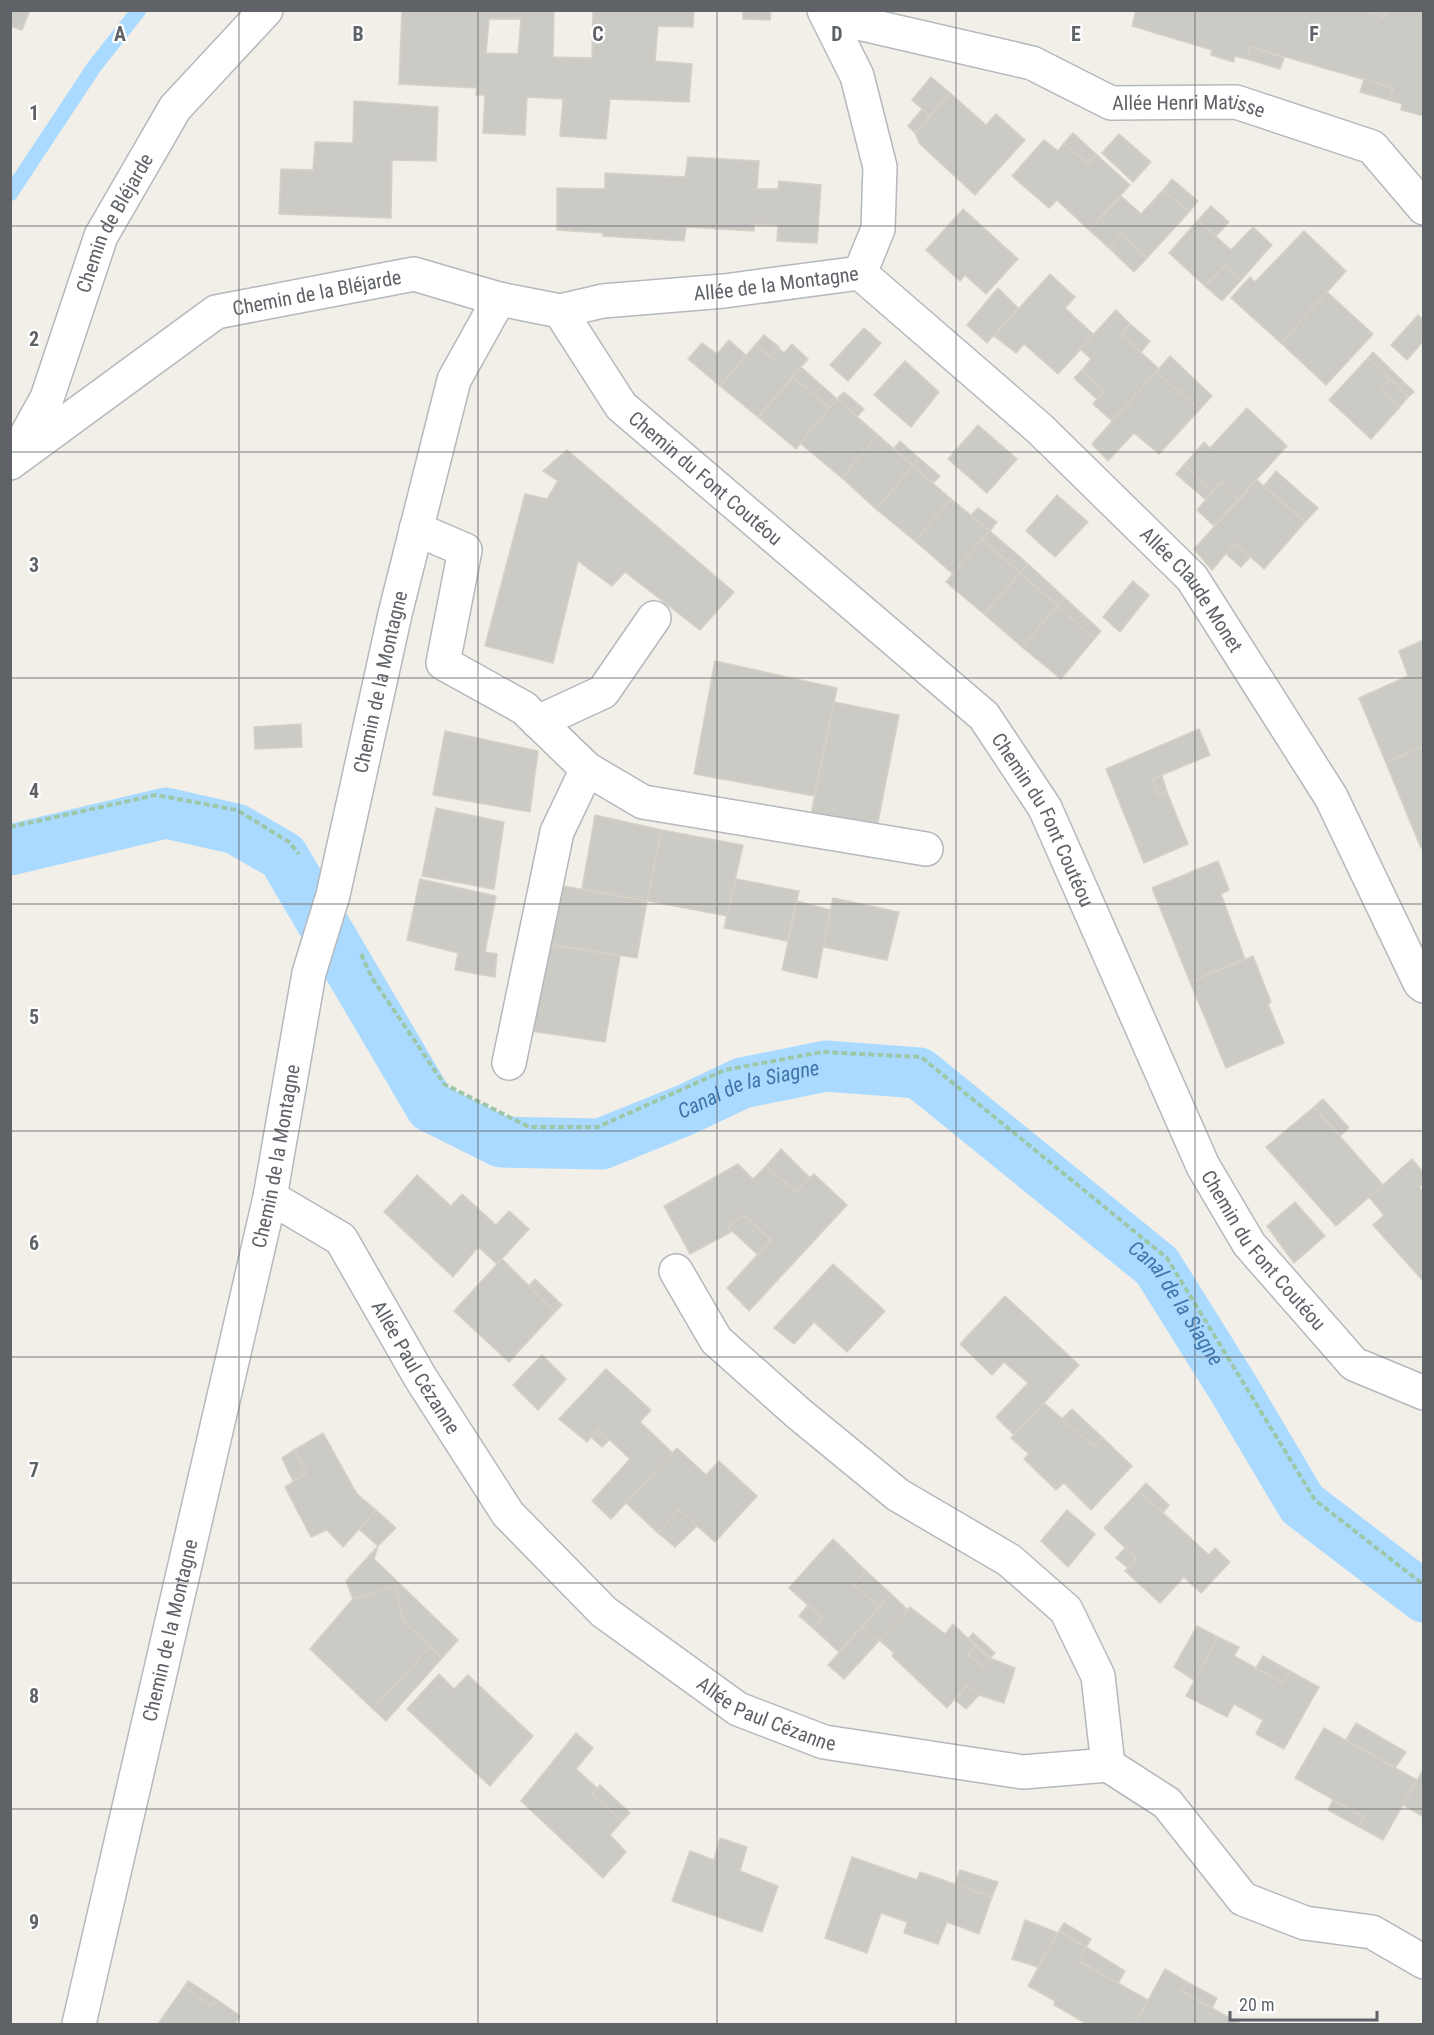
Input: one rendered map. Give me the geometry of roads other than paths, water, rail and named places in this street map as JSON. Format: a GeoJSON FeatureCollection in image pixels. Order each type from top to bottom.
{"type":"FeatureCollection","features":[{"type":"Feature","properties":{"kind":"street","name":"Chemin de Bléjarde"},"geometry":{"type":"LineString","coordinates":[[10,463],[47,398],[107,226],[175,108],[266,10]]}},
{"type":"Feature","properties":{"kind":"street","name":"Allée Henri Matisse"},"geometry":{"type":"LineString","coordinates":[[826,13],[1032,63],[1111,103],[1236,102],[1372,147],[1424,208]]}},
{"type":"Feature","properties":{"kind":"street","name":"Allée de la Montagne"},"geometry":{"type":"LineString","coordinates":[[560,311],[603,301],[724,291],[860,273],[878,230],[880,167],[856,76],[826,13]]}},
{"type":"Feature","properties":{"kind":"street","name":"Allée Claude Monet"},"geometry":{"type":"LineString","coordinates":[[860,273],[1040,429],[1192,578],[1331,797],[1420,983],[1424,986]]}},
{"type":"Feature","properties":{"kind":"street","name":"Chemin de la Bléjarde"},"geometry":{"type":"LineString","coordinates":[[10,463],[216,312],[414,274],[499,299],[560,311]]}},
{"type":"Feature","properties":{"kind":"street","name":"Chemin de la Montagne"},"geometry":{"type":"LineString","coordinates":[[79,2025],[270,1197],[309,973],[333,895],[395,614],[454,380],[499,299]]}},
{"type":"Feature","properties":{"kind":"street","name":"Chemin du Font Coutéou"},"geometry":{"type":"LineString","coordinates":[[560,311],[621,406],[984,716],[1045,808],[1203,1166],[1249,1244],[1354,1364],[1424,1393]]}},
{"type":"Feature","properties":{"kind":"street"},"geometry":{"type":"LineString","coordinates":[[416,529],[465,550],[443,663],[524,708],[587,769],[643,802],[926,849]]}},
{"type":"Feature","properties":{"kind":"street"},"geometry":{"type":"LineString","coordinates":[[538,722],[603,692],[654,618]]}},
{"type":"Feature","properties":{"kind":"street"},"geometry":{"type":"LineString","coordinates":[[509,1063],[557,832],[587,769]]}},
{"type":"Feature","properties":{"kind":"street","name":"Allée Paul Cézanne"},"geometry":{"type":"LineString","coordinates":[[270,1197],[341,1239],[420,1377],[508,1514],[604,1612],[738,1709],[824,1742],[1023,1772],[1108,1766]]}},
{"type":"Feature","properties":{"kind":"street"},"geometry":{"type":"LineString","coordinates":[[676,1271],[716,1340],[798,1413],[898,1495],[1009,1560],[1066,1610],[1098,1676],[1108,1766],[1167,1803],[1243,1899],[1305,1923],[1372,1932],[1424,1962]]}},
{"type":"Feature","properties":{"kind":"waterway"},"geometry":{"type":"LineString","coordinates":[[10,194],[94,67],[139,10]]}},
{"type":"Feature","properties":{"kind":"waterway","name":"Canal de la Siagne"},"geometry":{"type":"LineString","coordinates":[[10,850],[166,813],[236,829],[283,856],[431,1107],[501,1142],[601,1144],[685,1110],[742,1083],[826,1066],[919,1073],[1157,1266],[1302,1504],[1424,1597]]}}]}
